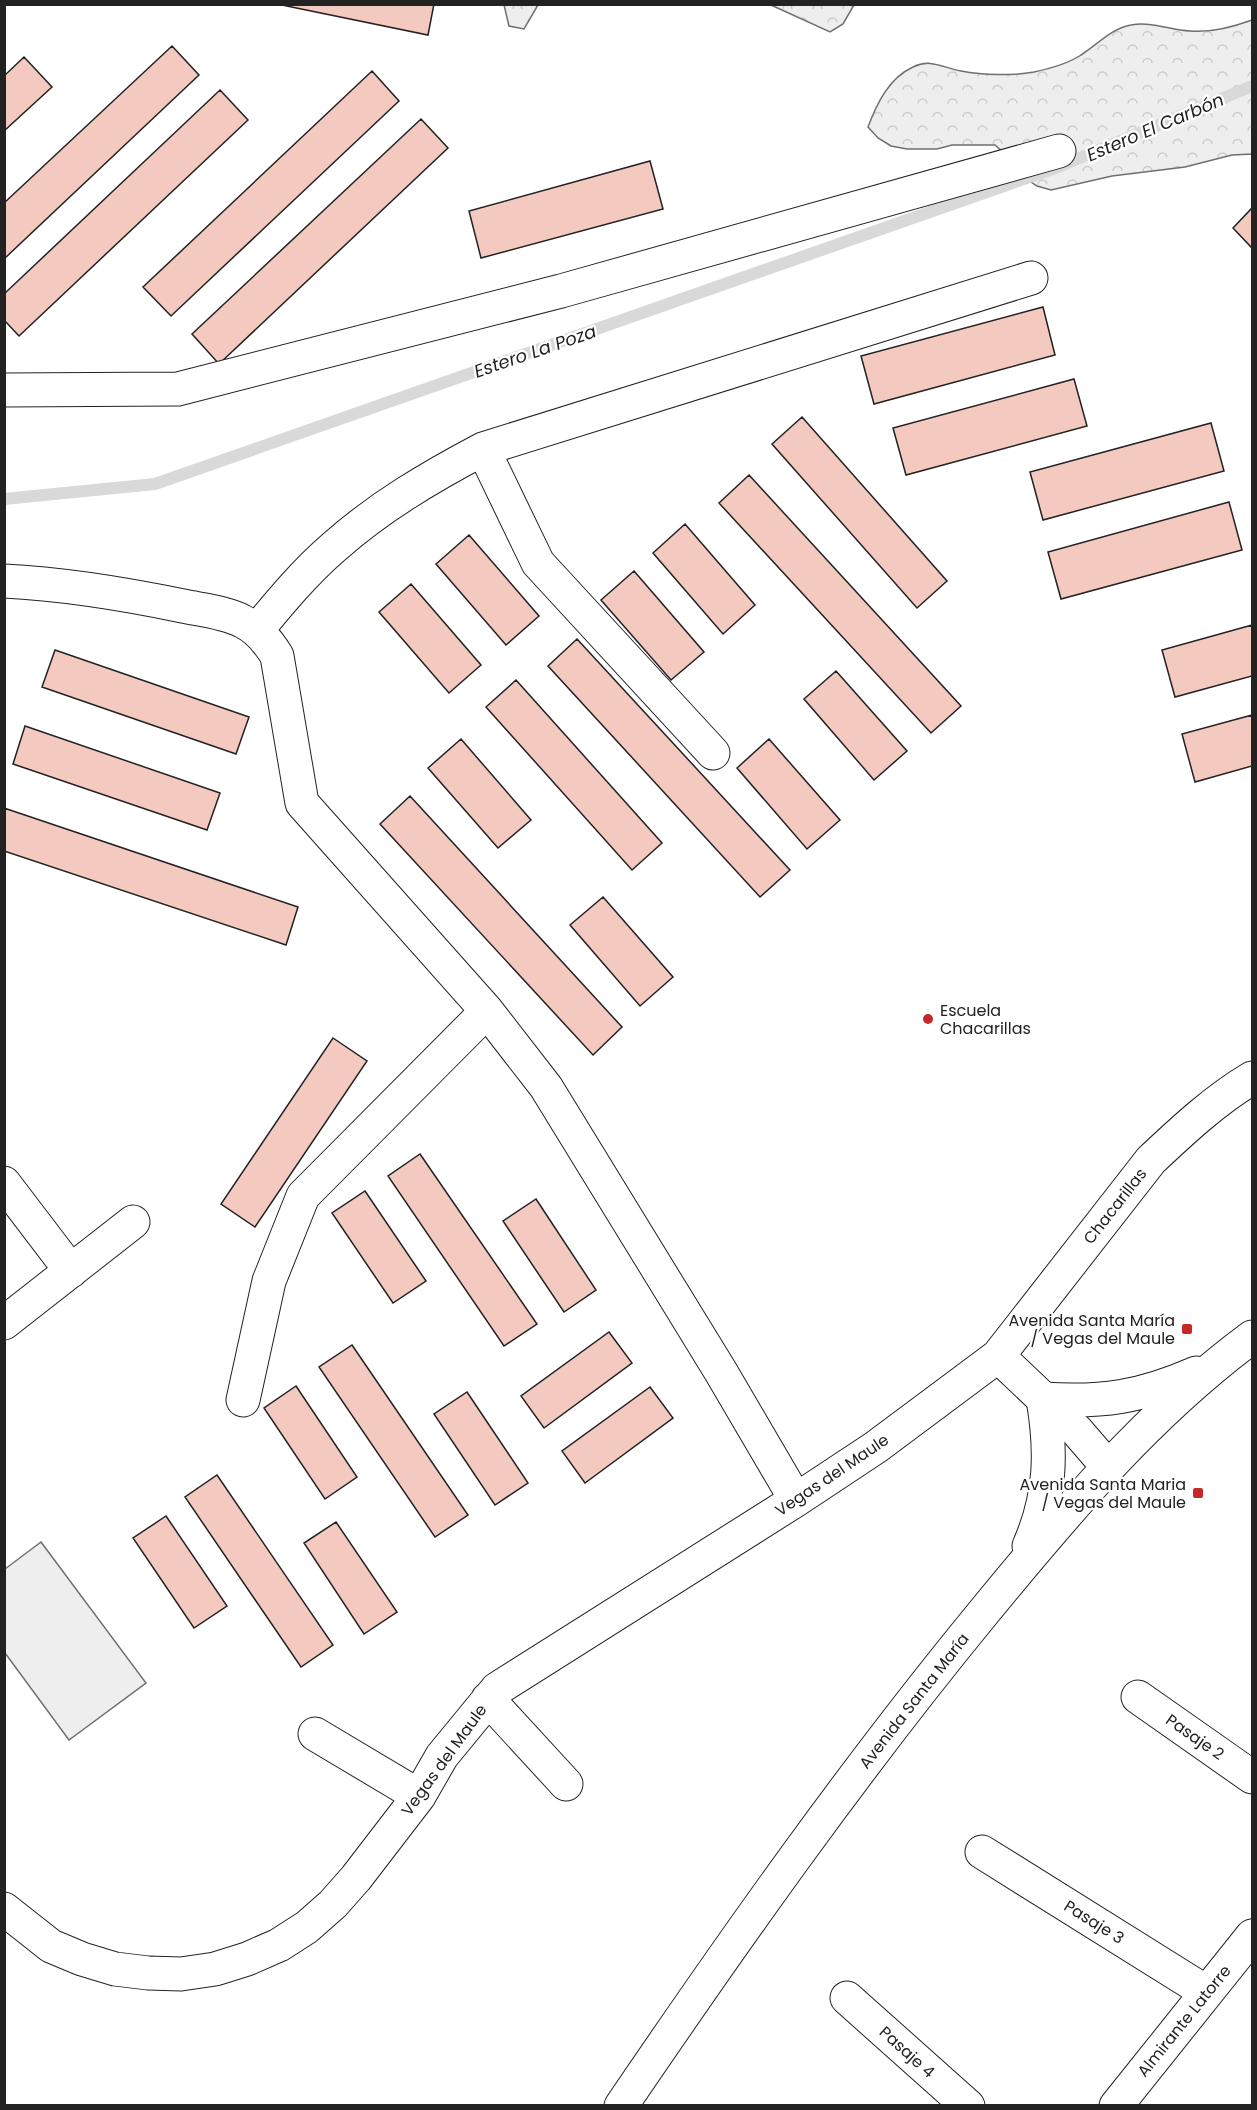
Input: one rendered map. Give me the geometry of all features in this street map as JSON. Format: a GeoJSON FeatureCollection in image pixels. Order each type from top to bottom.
{"type":"FeatureCollection","features":[{"type":"Feature","properties":{"kind":"street"},"geometry":{"type":"LineString","coordinates":[[4,390],[178,389],[561,291],[1059,152]]}},
{"type":"Feature","properties":{"kind":"street"},"geometry":{"type":"LineString","coordinates":[[257,630],[293,587],[333,547],[378,511],[412,488],[483,449],[1031,278]]}},
{"type":"Feature","properties":{"kind":"street"},"geometry":{"type":"LineString","coordinates":[[483,449],[537,563],[713,753]]}},
{"type":"Feature","properties":{"kind":"street"},"geometry":{"type":"LineString","coordinates":[[4,581],[77,588],[144,598],[226,615],[257,630],[268,642],[278,656],[302,802],[487,1011],[546,1087],[721,1372],[796,1500]]}},
{"type":"Feature","properties":{"kind":"street"},"geometry":{"type":"LineString","coordinates":[[243,1400],[269,1281],[303,1196],[487,1011]]}},
{"type":"Feature","properties":{"kind":"street","name":"Chacarillas"},"geometry":{"type":"LineString","coordinates":[[998,1356],[1151,1160],[1211,1106],[1252,1078]]}},
{"type":"Feature","properties":{"kind":"street"},"geometry":{"type":"LineString","coordinates":[[4,1183],[71,1270]]}},
{"type":"Feature","properties":{"kind":"street"},"geometry":{"type":"LineString","coordinates":[[4,1323],[134,1222]]}},
{"type":"Feature","properties":{"kind":"street"},"geometry":{"type":"LineString","coordinates":[[1043,1398],[1103,1400],[1132,1395],[1168,1385],[1202,1371],[1243,1344]]}},
{"type":"Feature","properties":{"kind":"street","name":"Avenida Santa María"},"geometry":{"type":"LineString","coordinates":[[621,2106],[821,1822],[912,1700],[1005,1586],[1108,1467],[1168,1407],[1243,1344]]}},
{"type":"Feature","properties":{"kind":"street"},"geometry":{"type":"LineString","coordinates":[[998,1356],[1077,1431],[1108,1467]]}},
{"type":"Feature","properties":{"kind":"street","name":"Vegas del Maule"},"geometry":{"type":"LineString","coordinates":[[4,1909],[51,1946],[115,1969],[181,1974],[215,1969],[247,1959],[279,1945],[308,1927],[356,1878],[419,1796],[442,1756],[497,1689],[876,1447],[998,1356]]}},
{"type":"Feature","properties":{"kind":"street"},"geometry":{"type":"LineString","coordinates":[[1005,1586],[1023,1559],[1036,1530],[1045,1499],[1049,1467],[1049,1433],[1043,1398]]}},
{"type":"Feature","properties":{"kind":"street","name":"Pasaje 2"},"geometry":{"type":"LineString","coordinates":[[1138,1698],[1252,1777]]}},
{"type":"Feature","properties":{"kind":"street"},"geometry":{"type":"LineString","coordinates":[[488,1699],[566,1784]]}},
{"type":"Feature","properties":{"kind":"street"},"geometry":{"type":"LineString","coordinates":[[315,1734],[419,1796]]}},
{"type":"Feature","properties":{"kind":"street","name":"Pasaje 3"},"geometry":{"type":"LineString","coordinates":[[982,1852],[1206,1992]]}},
{"type":"Feature","properties":{"kind":"street","name":"Almirante Latorre"},"geometry":{"type":"LineString","coordinates":[[1116,2106],[1252,1936]]}},
{"type":"Feature","properties":{"kind":"street","name":"Pasaje 4"},"geometry":{"type":"LineString","coordinates":[[847,1998],[968,2106]]}},
{"type":"Feature","properties":{"kind":"green space"},"geometry":{"type":"Polygon","coordinates":[[[504,4],[538,5],[524,29],[509,26],[504,4]]]}},
{"type":"Feature","properties":{"kind":"green space"},"geometry":{"type":"Polygon","coordinates":[[[771,5],[854,5],[843,24],[830,32],[771,5]]]}},
{"type":"Feature","properties":{"kind":"green space"},"geometry":{"type":"Polygon","coordinates":[[[1252,20],[1252,154],[1232,155],[1185,167],[1112,176],[1051,190],[1037,186],[1025,178],[995,145],[952,145],[937,149],[907,149],[891,146],[878,138],[868,127],[875,109],[891,84],[919,64],[926,63],[979,73],[1034,72],[1071,61],[1111,33],[1131,25],[1146,24],[1206,31],[1252,20]]]}},
{"type":"Feature","properties":{"kind":"green space"},"geometry":{"type":"Polygon","coordinates":[[[41,1542],[146,1683],[69,1740],[5,1653],[5,1569],[41,1542]]]}},
{"type":"Feature","properties":{"kind":"building"},"geometry":{"type":"Polygon","coordinates":[[[277,4],[434,4],[428,35],[277,4]]]}},
{"type":"Feature","properties":{"kind":"building"},"geometry":{"type":"Polygon","coordinates":[[[172,46],[199,75],[4,259],[4,203],[172,46]]]}},
{"type":"Feature","properties":{"kind":"building"},"geometry":{"type":"Polygon","coordinates":[[[24,57],[52,87],[4,131],[4,76],[24,57]]]}},
{"type":"Feature","properties":{"kind":"building"},"geometry":{"type":"Polygon","coordinates":[[[372,71],[399,101],[171,316],[143,287],[372,71]]]}},
{"type":"Feature","properties":{"kind":"building"},"geometry":{"type":"Polygon","coordinates":[[[220,90],[248,120],[19,336],[4,320],[4,294],[220,90]]]}},
{"type":"Feature","properties":{"kind":"building"},"geometry":{"type":"Polygon","coordinates":[[[421,119],[448,148],[219,364],[192,334],[421,119]]]}},
{"type":"Feature","properties":{"kind":"building"},"geometry":{"type":"Polygon","coordinates":[[[650,161],[663,209],[481,258],[469,211],[650,161]]]}},
{"type":"Feature","properties":{"kind":"building"},"geometry":{"type":"Polygon","coordinates":[[[1252,208],[1252,248],[1233,228],[1252,208]]]}},
{"type":"Feature","properties":{"kind":"building"},"geometry":{"type":"Polygon","coordinates":[[[1043,307],[1055,355],[874,404],[861,356],[1043,307]]]}},
{"type":"Feature","properties":{"kind":"building"},"geometry":{"type":"Polygon","coordinates":[[[1074,379],[1087,426],[906,475],[893,428],[1074,379]]]}},
{"type":"Feature","properties":{"kind":"building"},"geometry":{"type":"Polygon","coordinates":[[[802,417],[947,581],[917,608],[772,444],[802,417]]]}},
{"type":"Feature","properties":{"kind":"building"},"geometry":{"type":"Polygon","coordinates":[[[1211,423],[1224,471],[1043,520],[1030,472],[1211,423]]]}},
{"type":"Feature","properties":{"kind":"building"},"geometry":{"type":"Polygon","coordinates":[[[749,475],[961,706],[931,733],[719,503],[749,475]]]}},
{"type":"Feature","properties":{"kind":"building"},"geometry":{"type":"Polygon","coordinates":[[[1229,502],[1242,550],[1061,599],[1048,552],[1229,502]]]}},
{"type":"Feature","properties":{"kind":"building"},"geometry":{"type":"Polygon","coordinates":[[[685,524],[755,605],[723,634],[653,553],[685,524]]]}},
{"type":"Feature","properties":{"kind":"building"},"geometry":{"type":"Polygon","coordinates":[[[469,535],[539,616],[506,645],[436,564],[469,535]]]}},
{"type":"Feature","properties":{"kind":"building"},"geometry":{"type":"Polygon","coordinates":[[[634,571],[704,652],[671,680],[601,600],[634,571]]]}},
{"type":"Feature","properties":{"kind":"building"},"geometry":{"type":"Polygon","coordinates":[[[411,584],[481,665],[449,693],[379,612],[411,584]]]}},
{"type":"Feature","properties":{"kind":"building"},"geometry":{"type":"Polygon","coordinates":[[[1252,625],[1252,676],[1175,697],[1162,650],[1252,625]]]}},
{"type":"Feature","properties":{"kind":"building"},"geometry":{"type":"Polygon","coordinates":[[[577,639],[790,870],[760,897],[548,666],[577,639]]]}},
{"type":"Feature","properties":{"kind":"building"},"geometry":{"type":"Polygon","coordinates":[[[55,650],[249,717],[236,754],[42,687],[55,650]]]}},
{"type":"Feature","properties":{"kind":"building"},"geometry":{"type":"Polygon","coordinates":[[[836,671],[907,751],[874,780],[804,699],[836,671]]]}},
{"type":"Feature","properties":{"kind":"building"},"geometry":{"type":"Polygon","coordinates":[[[516,680],[662,843],[632,870],[486,707],[516,680]]]}},
{"type":"Feature","properties":{"kind":"building"},"geometry":{"type":"Polygon","coordinates":[[[1252,715],[1252,766],[1195,782],[1182,734],[1252,715]]]}},
{"type":"Feature","properties":{"kind":"building"},"geometry":{"type":"Polygon","coordinates":[[[25,726],[220,793],[207,830],[13,764],[25,726]]]}},
{"type":"Feature","properties":{"kind":"building"},"geometry":{"type":"Polygon","coordinates":[[[461,739],[531,820],[498,848],[428,768],[461,739]]]}},
{"type":"Feature","properties":{"kind":"building"},"geometry":{"type":"Polygon","coordinates":[[[769,739],[840,820],[807,849],[737,768],[769,739]]]}},
{"type":"Feature","properties":{"kind":"building"},"geometry":{"type":"Polygon","coordinates":[[[410,796],[622,1027],[593,1055],[380,824],[410,796]]]}},
{"type":"Feature","properties":{"kind":"building"},"geometry":{"type":"Polygon","coordinates":[[[4,808],[298,907],[286,945],[4,851],[4,808]]]}},
{"type":"Feature","properties":{"kind":"building"},"geometry":{"type":"Polygon","coordinates":[[[603,897],[673,977],[640,1006],[570,925],[603,897]]]}},
{"type":"Feature","properties":{"kind":"building"},"geometry":{"type":"Polygon","coordinates":[[[333,1038],[367,1061],[255,1227],[221,1204],[333,1038]]]}},
{"type":"Feature","properties":{"kind":"building"},"geometry":{"type":"Polygon","coordinates":[[[420,1154],[537,1324],[504,1346],[388,1176],[420,1154]]]}},
{"type":"Feature","properties":{"kind":"building"},"geometry":{"type":"Polygon","coordinates":[[[365,1191],[426,1281],[393,1303],[332,1213],[365,1191]]]}},
{"type":"Feature","properties":{"kind":"building"},"geometry":{"type":"Polygon","coordinates":[[[536,1199],[596,1290],[564,1312],[503,1221],[536,1199]]]}},
{"type":"Feature","properties":{"kind":"building"},"geometry":{"type":"Polygon","coordinates":[[[609,1332],[632,1363],[544,1428],[521,1396],[609,1332]]]}},
{"type":"Feature","properties":{"kind":"building"},"geometry":{"type":"Polygon","coordinates":[[[352,1345],[468,1515],[435,1537],[319,1367],[352,1345]]]}},
{"type":"Feature","properties":{"kind":"building"},"geometry":{"type":"Polygon","coordinates":[[[296,1386],[357,1477],[325,1499],[264,1408],[296,1386]]]}},
{"type":"Feature","properties":{"kind":"building"},"geometry":{"type":"Polygon","coordinates":[[[650,1387],[673,1418],[585,1483],[562,1451],[650,1387]]]}},
{"type":"Feature","properties":{"kind":"building"},"geometry":{"type":"Polygon","coordinates":[[[467,1392],[528,1483],[495,1505],[434,1414],[467,1392]]]}},
{"type":"Feature","properties":{"kind":"building"},"geometry":{"type":"Polygon","coordinates":[[[217,1475],[333,1645],[301,1667],[185,1497],[217,1475]]]}},
{"type":"Feature","properties":{"kind":"building"},"geometry":{"type":"Polygon","coordinates":[[[166,1516],[227,1606],[194,1628],[133,1538],[166,1516]]]}},
{"type":"Feature","properties":{"kind":"building"},"geometry":{"type":"Polygon","coordinates":[[[336,1522],[397,1612],[364,1634],[304,1543],[336,1522]]]}},
{"type":"Feature","properties":{"kind":"waterway","name":"Estero La Poza"},"geometry":{"type":"LineString","coordinates":[[4,499],[155,484],[1058,167],[1252,86]]}},
{"type":"Feature","properties":{"kind":"place","name":"Escuela Chacarillas"},"geometry":{"type":"Point","coordinates":[928,1019]}},
{"type":"Feature","properties":{"kind":"place","name":"Avenida Santa María / Vegas del Maule"},"geometry":{"type":"Point","coordinates":[1187,1329]}},
{"type":"Feature","properties":{"kind":"place","name":"Avenida Santa Maria / Vegas del Maule"},"geometry":{"type":"Point","coordinates":[1198,1493]}},
{"type":"Feature","properties":{"kind":"water label","name":"Estero El Carbón"},"geometry":{"type":"Point","coordinates":[1155,127]}}]}
